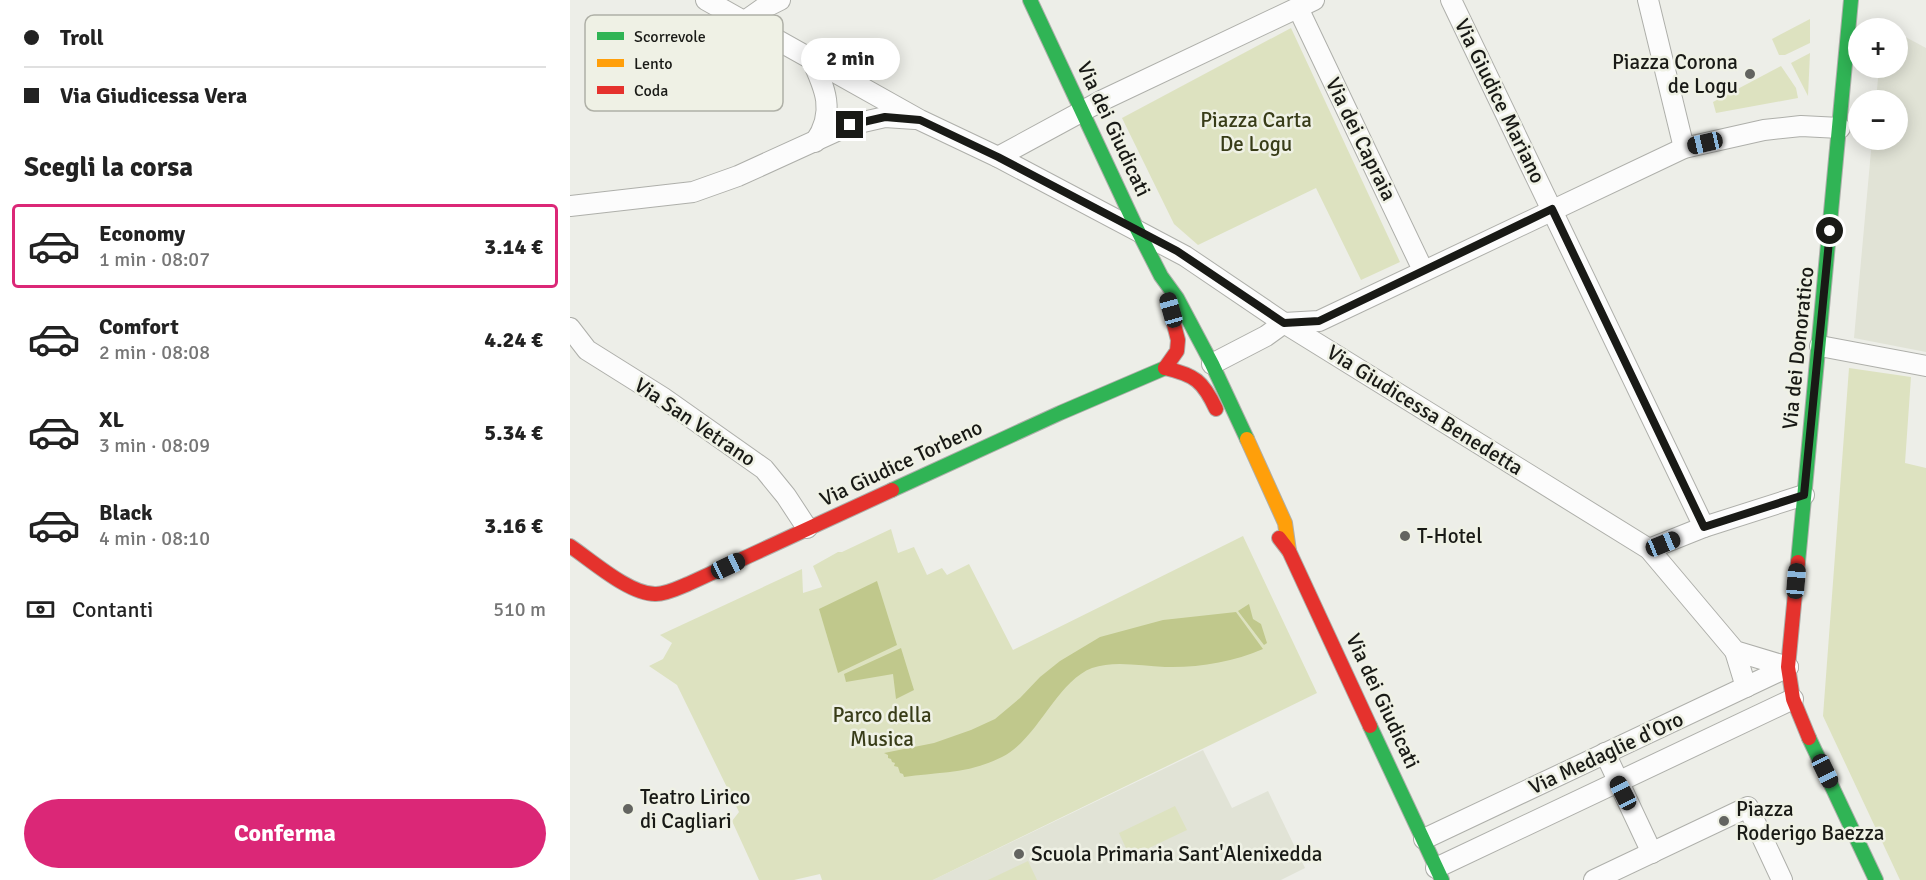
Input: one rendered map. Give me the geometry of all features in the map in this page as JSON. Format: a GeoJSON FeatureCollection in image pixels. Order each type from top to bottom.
{"type":"FeatureCollection","features":[{"type":"Feature","properties":{"kind":"street","name":"Via Giudicessa Benedetta"},"geometry":{"type":"LineString","coordinates":[[706,0],[734,15]]}},
{"type":"Feature","properties":{"kind":"street"},"geometry":{"type":"LineString","coordinates":[[754,15],[780,0]]}},
{"type":"Feature","properties":{"kind":"street","name":"Via dei Giudicati"},"geometry":{"type":"LineString","coordinates":[[1030,0],[1137,229],[1161,276],[1177,298],[1212,364],[1285,523],[1289,551]]}},
{"type":"Feature","properties":{"kind":"street","name":"Via Giudice Mariano"},"geometry":{"type":"LineString","coordinates":[[1451,0],[1704,527]]}},
{"type":"Feature","properties":{"kind":"street"},"geometry":{"type":"LineString","coordinates":[[1648,0],[1684,148]]}},
{"type":"Feature","properties":{"kind":"street","name":"Via dei Donoratico"},"geometry":{"type":"LineString","coordinates":[[1851,0],[1788,667],[1793,699],[1802,723],[1876,880]]}},
{"type":"Feature","properties":{"kind":"street"},"geometry":{"type":"LineString","coordinates":[[998,157],[1082,111],[1306,4]]}},
{"type":"Feature","properties":{"kind":"street","name":"Via dei Capraia"},"geometry":{"type":"LineString","coordinates":[[1306,4],[1423,270]]}},
{"type":"Feature","properties":{"kind":"street","name":"Via Giudicessa Benedetta"},"geometry":{"type":"LineString","coordinates":[[783,42],[920,120],[998,157],[1185,256],[1284,323],[1649,549],[1735,651],[1746,687]]}},
{"type":"Feature","properties":{"kind":"street"},"geometry":{"type":"LineString","coordinates":[[812,58],[822,83],[827,114],[824,129],[815,142]]}},
{"type":"Feature","properties":{"kind":"street"},"geometry":{"type":"LineString","coordinates":[[570,206],[693,192],[738,176],[850,125],[885,117],[920,120]]}},
{"type":"Feature","properties":{"kind":"street"},"geometry":{"type":"LineString","coordinates":[[1212,364],[1266,336],[1284,323],[1319,321],[1684,148],[1764,130],[1807,126],[1840,128]]}},
{"type":"Feature","properties":{"kind":"street","name":"Via dei Giudicati"},"geometry":{"type":"LineString","coordinates":[[1161,276],[1178,340],[1177,351],[1165,368]]}},
{"type":"Feature","properties":{"kind":"street","name":"Via San Vetrano"},"geometry":{"type":"LineString","coordinates":[[570,328],[587,350],[662,397],[764,469],[786,496],[807,528]]}},
{"type":"Feature","properties":{"kind":"street"},"geometry":{"type":"LineString","coordinates":[[1820,346],[1926,366]]}},
{"type":"Feature","properties":{"kind":"street"},"geometry":{"type":"LineString","coordinates":[[1165,368],[1190,373],[1198,378],[1208,392],[1222,422]]}},
{"type":"Feature","properties":{"kind":"street","name":"Via Giudice Torbeno"},"geometry":{"type":"LineString","coordinates":[[570,546],[624,581],[654,595],[688,584],[1060,413],[1165,368]]}},
{"type":"Feature","properties":{"kind":"street"},"geometry":{"type":"LineString","coordinates":[[1649,549],[1704,527],[1804,495]]}},
{"type":"Feature","properties":{"kind":"street","name":"Via dei Giudicati"},"geometry":{"type":"LineString","coordinates":[[1271,528],[1289,551],[1439,874]]}},
{"type":"Feature","properties":{"kind":"street"},"geometry":{"type":"LineString","coordinates":[[1735,651],[1788,667]]}},
{"type":"Feature","properties":{"kind":"street","name":"Via Medaglie d'Oro"},"geometry":{"type":"LineString","coordinates":[[1424,839],[1788,667]]}},
{"type":"Feature","properties":{"kind":"street","name":"Via Medaglie d'Oro"},"geometry":{"type":"LineString","coordinates":[[1439,874],[1542,818],[1793,699]]}},
{"type":"Feature","properties":{"kind":"street"},"geometry":{"type":"LineString","coordinates":[[1605,753],[1652,853]]}},
{"type":"Feature","properties":{"kind":"street"},"geometry":{"type":"LineString","coordinates":[[1529,789],[1542,818]]}},
{"type":"Feature","properties":{"kind":"street"},"geometry":{"type":"LineString","coordinates":[[1594,880],[1748,807],[1782,880]]}},
{"type":"Feature","properties":{"kind":"shaded area"},"geometry":{"type":"Polygon","coordinates":[[[1908,38],[1926,48],[1926,352],[1854,338],[1871,150],[1908,150],[1908,90],[1877,90],[1878,78],[1908,78],[1908,38]]]}},
{"type":"Feature","properties":{"kind":"shaded area"},"geometry":{"type":"Polygon","coordinates":[[[877,581],[897,645],[838,673],[819,609],[877,581]]]}},
{"type":"Feature","properties":{"kind":"shaded area"},"geometry":{"type":"Polygon","coordinates":[[[1249,604],[1253,619],[1261,624],[1267,643],[1264,645],[1238,611],[1249,604]]]}},
{"type":"Feature","properties":{"kind":"shaded area"},"geometry":{"type":"Polygon","coordinates":[[[1236,612],[1263,649],[1228,661],[1203,665],[1165,667],[1119,664],[1092,668],[1079,675],[1068,685],[1015,749],[990,763],[978,767],[904,777],[898,767],[894,766],[895,763],[884,753],[934,743],[995,719],[1060,661],[1100,637],[1163,620],[1236,612]]]}},
{"type":"Feature","properties":{"kind":"shaded area"},"geometry":{"type":"Polygon","coordinates":[[[901,648],[914,690],[896,699],[893,674],[846,682],[844,674],[901,648]]]}},
{"type":"Feature","properties":{"kind":"shaded area"},"geometry":{"type":"Polygon","coordinates":[[[1203,750],[1232,808],[1268,791],[1305,868],[1281,880],[933,880],[1203,750]]]}},
{"type":"Feature","properties":{"kind":"green space"},"geometry":{"type":"Polygon","coordinates":[[[1810,19],[1810,43],[1785,55],[1779,55],[1772,39],[1810,19]]]}},
{"type":"Feature","properties":{"kind":"green space","name":"Piazza Carta De Logu"},"geometry":{"type":"Polygon","coordinates":[[[1291,28],[1400,262],[1361,280],[1316,188],[1198,245],[1174,224],[1122,118],[1291,28]]]}},
{"type":"Feature","properties":{"kind":"green space"},"geometry":{"type":"Polygon","coordinates":[[[1810,53],[1808,96],[1791,63],[1810,53]]]}},
{"type":"Feature","properties":{"kind":"green space"},"geometry":{"type":"Polygon","coordinates":[[[1781,66],[1796,88],[1798,98],[1716,113],[1713,102],[1781,66]]]}},
{"type":"Feature","properties":{"kind":"green space"},"geometry":{"type":"Polygon","coordinates":[[[1849,368],[1911,377],[1905,463],[1926,468],[1926,880],[1900,880],[1823,716],[1849,368]]]}},
{"type":"Feature","properties":{"kind":"green space","name":"Parco della Musica"},"geometry":{"type":"Polygon","coordinates":[[[891,529],[898,553],[914,547],[927,575],[942,568],[947,575],[969,564],[1013,650],[1243,536],[1317,693],[933,880],[822,880],[820,874],[794,880],[759,880],[732,821],[739,812],[677,685],[649,666],[663,659],[672,643],[660,635],[802,569],[803,593],[822,587],[813,566],[838,552],[891,529]]]}},
{"type":"Feature","properties":{"kind":"green space"},"geometry":{"type":"Polygon","coordinates":[[[1175,806],[1187,830],[1130,857],[1119,833],[1175,806]]]}},
{"type":"Feature","properties":{"kind":"green space"},"geometry":{"type":"Polygon","coordinates":[[[1028,861],[1037,880],[988,880],[1028,861]]]}},
{"type":"Feature","properties":{"kind":"traffic: fast"},"geometry":{"type":"LineString","coordinates":[[1030,0],[1137,229],[1161,276],[1177,298],[1212,364],[1247,439]]}},
{"type":"Feature","properties":{"kind":"traffic: fast"},"geometry":{"type":"LineString","coordinates":[[1798,562],[1851,0]]}},
{"type":"Feature","properties":{"kind":"traffic: fast"},"geometry":{"type":"LineString","coordinates":[[892,490],[1165,368]]}},
{"type":"Feature","properties":{"kind":"traffic: fast"},"geometry":{"type":"LineString","coordinates":[[1370,726],[1442,880]]}},
{"type":"Feature","properties":{"kind":"traffic: fast"},"geometry":{"type":"LineString","coordinates":[[1809,738],[1876,880]]}},
{"type":"Feature","properties":{"kind":"traffic: slow"},"geometry":{"type":"LineString","coordinates":[[1247,439],[1285,523],[1289,551]]}},
{"type":"Feature","properties":{"kind":"traffic: jam"},"geometry":{"type":"LineString","coordinates":[[1165,368],[1177,351],[1178,340],[1169,305]]}},
{"type":"Feature","properties":{"kind":"traffic: jam"},"geometry":{"type":"LineString","coordinates":[[1165,368],[1184,373],[1197,381],[1207,392],[1216,409]]}},
{"type":"Feature","properties":{"kind":"traffic: jam"},"geometry":{"type":"LineString","coordinates":[[570,546],[623,583],[646,593],[660,594],[688,584],[892,490]]}},
{"type":"Feature","properties":{"kind":"traffic: jam"},"geometry":{"type":"LineString","coordinates":[[1279,538],[1289,551],[1370,726]]}},
{"type":"Feature","properties":{"kind":"traffic: jam"},"geometry":{"type":"LineString","coordinates":[[1798,562],[1788,667],[1793,699],[1809,738]]}},
{"type":"Feature","properties":{"kind":"place","name":"Piazza Corona de Logu"},"geometry":{"type":"Point","coordinates":[1750,74]}},
{"type":"Feature","properties":{"kind":"place","name":"T-Hotel"},"geometry":{"type":"Point","coordinates":[1405,536]}},
{"type":"Feature","properties":{"kind":"place","name":"Teatro Lirico di Cagliari"},"geometry":{"type":"Point","coordinates":[628,809]}},
{"type":"Feature","properties":{"kind":"place","name":"Piazza Roderigo Baezza"},"geometry":{"type":"Point","coordinates":[1724,821]}},
{"type":"Feature","properties":{"kind":"place","name":"Scuola Primaria Sant'Alenixedda"},"geometry":{"type":"Point","coordinates":[1019,854]}},
{"type":"Feature","properties":{"kind":"route"},"geometry":{"type":"LineString","coordinates":[[850,125],[885,117],[920,120],[998,157],[1177,251],[1284,323],[1319,321],[1552,209],[1704,527],[1804,495],[1830,231]]}}]}
